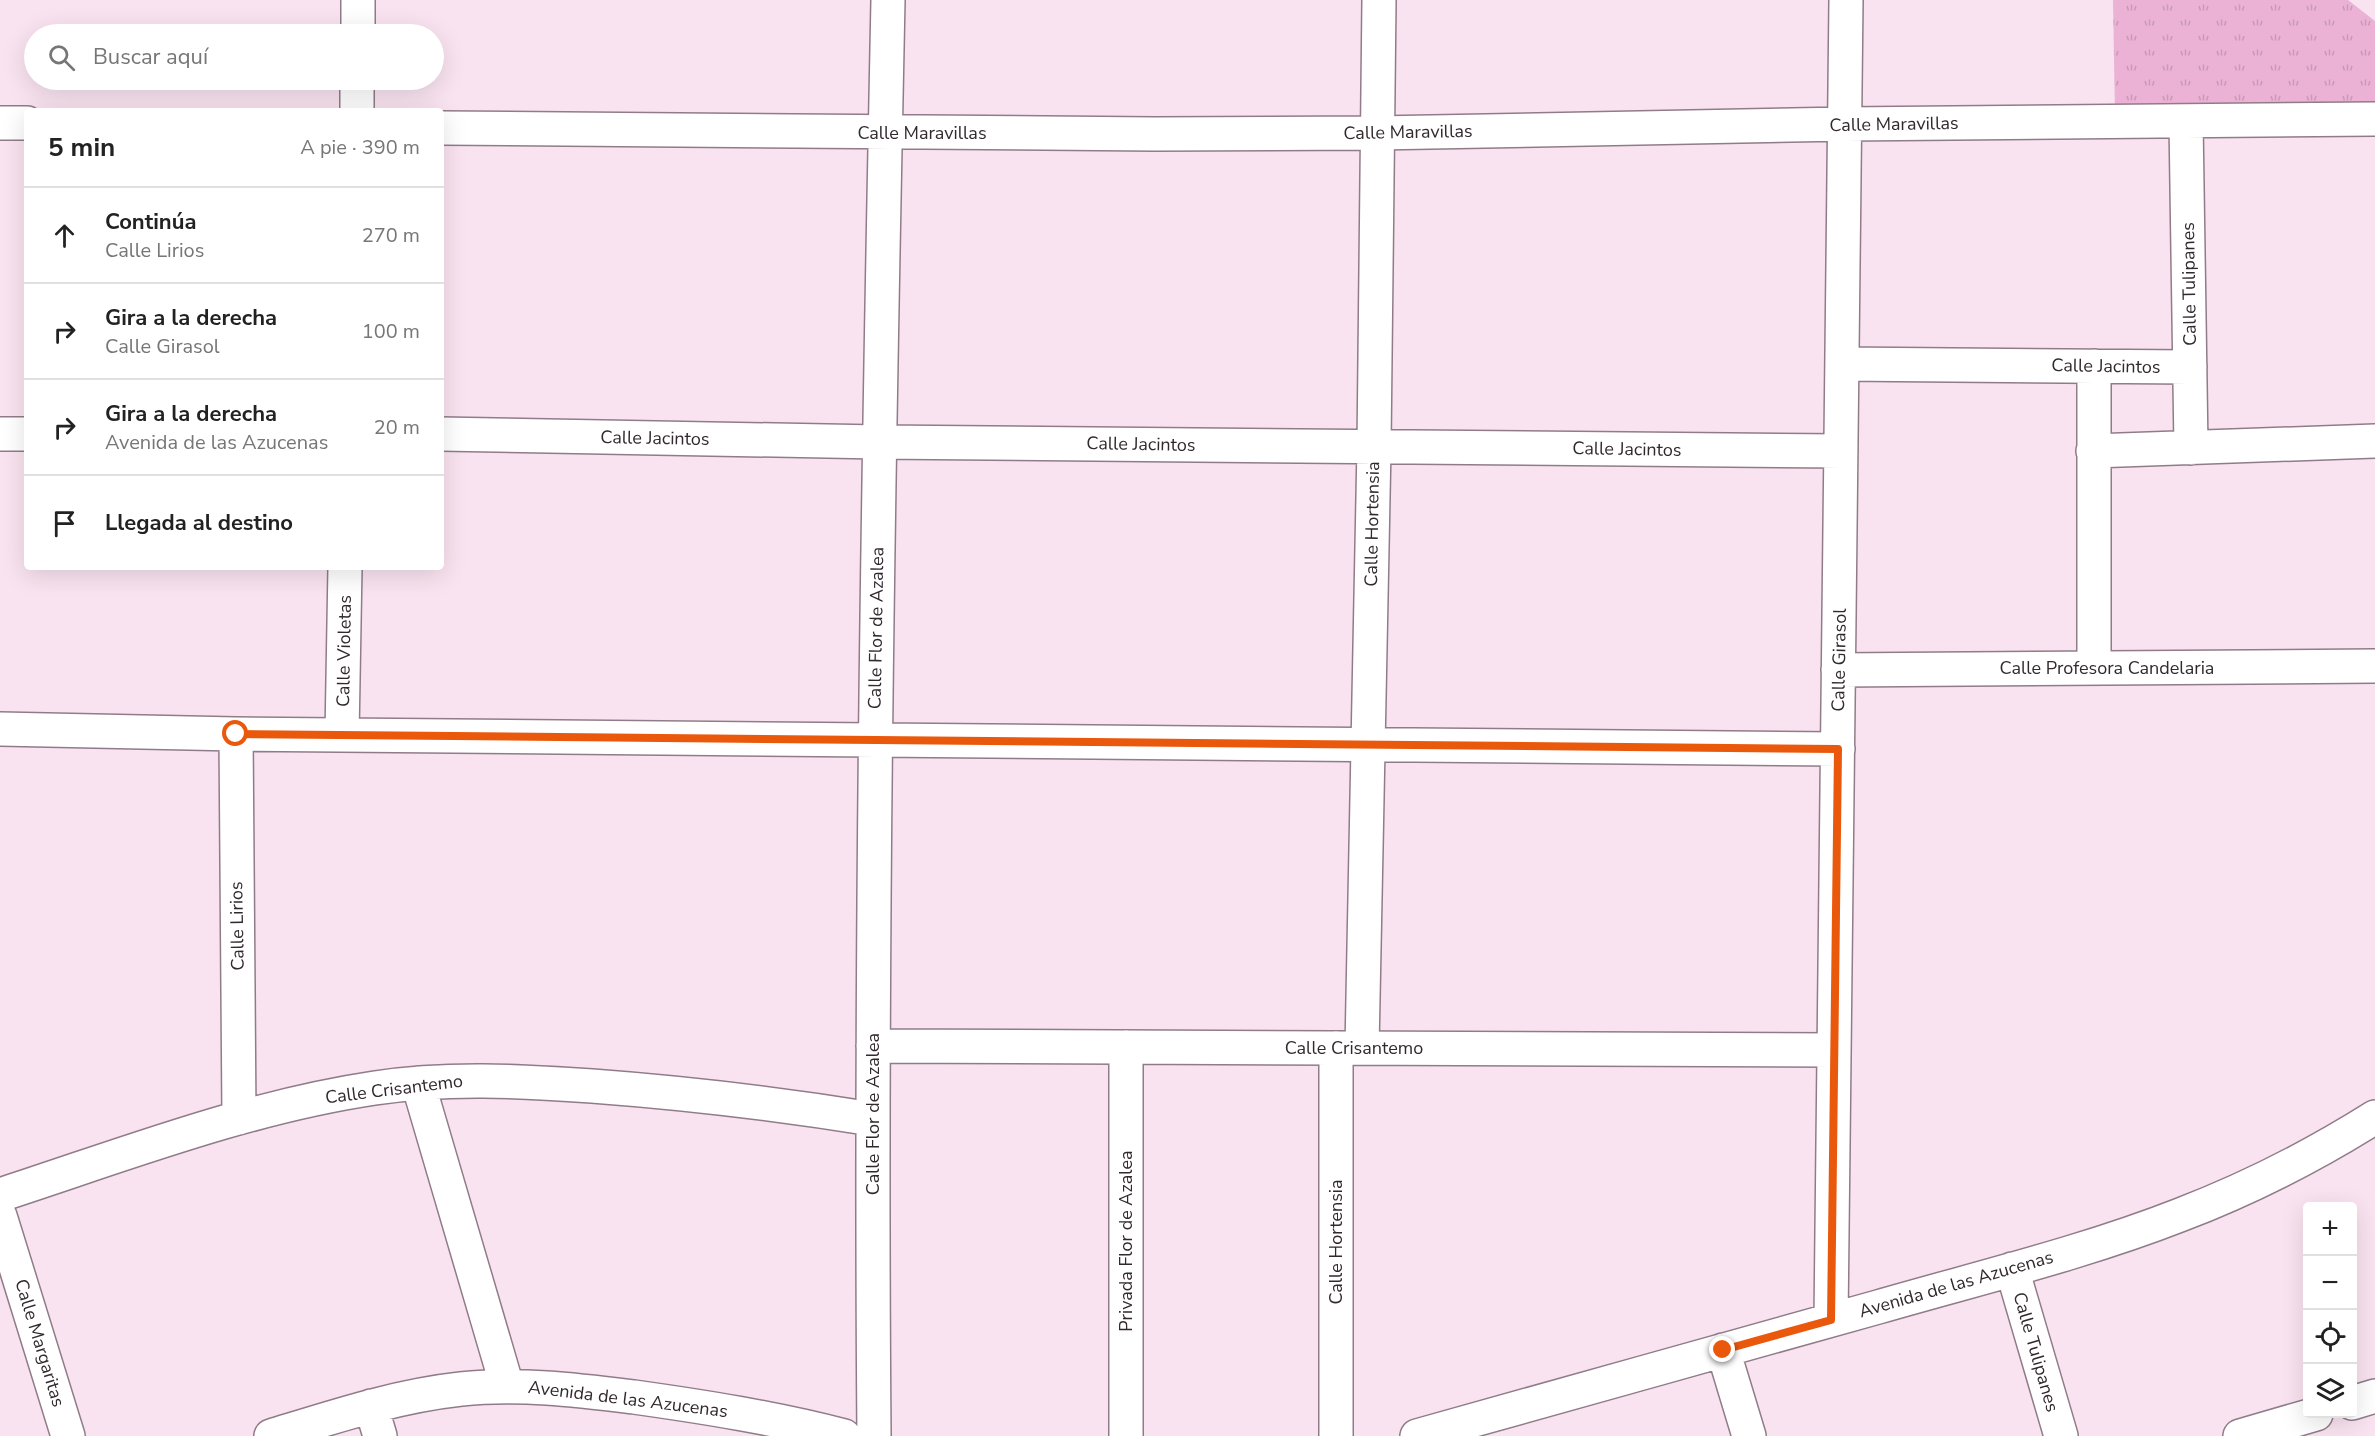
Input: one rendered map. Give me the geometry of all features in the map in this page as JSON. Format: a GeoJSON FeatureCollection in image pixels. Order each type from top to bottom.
{"type":"FeatureCollection","features":[{"type":"Feature","properties":{"kind":"street"},"geometry":{"type":"LineString","coordinates":[[358,0],[358,24]]}},
{"type":"Feature","properties":{"kind":"street","name":"Calle Flor de Azalea"},"geometry":{"type":"LineString","coordinates":[[874,1436],[872,1119],[875,740],[888,0]]}},
{"type":"Feature","properties":{"kind":"street","name":"Calle Hortensia"},"geometry":{"type":"LineString","coordinates":[[1336,1436],[1349,1048],[1367,745],[1374,447],[1379,0]]}},
{"type":"Feature","properties":{"kind":"street","name":"Calle Girasol"},"geometry":{"type":"LineString","coordinates":[[1831,1320],[1846,0]]}},
{"type":"Feature","properties":{"kind":"street"},"geometry":{"type":"LineString","coordinates":[[357,90],[357,108]]}},
{"type":"Feature","properties":{"kind":"street","name":"Calle Maravillas"},"geometry":{"type":"LineString","coordinates":[[444,128],[885,133],[1377,133],[1845,124],[2375,120]]}},
{"type":"Feature","properties":{"kind":"street","name":"Calle Tulipanes"},"geometry":{"type":"LineString","coordinates":[[2186,121],[2191,448]]}},
{"type":"Feature","properties":{"kind":"street"},"geometry":{"type":"LineString","coordinates":[[0,123],[24,123]]}},
{"type":"Feature","properties":{"kind":"street","name":"Calle Jacintos"},"geometry":{"type":"LineString","coordinates":[[1842,364],[2190,368]]}},
{"type":"Feature","properties":{"kind":"street"},"geometry":{"type":"LineString","coordinates":[[2094,366],[2094,668]]}},
{"type":"Feature","properties":{"kind":"street"},"geometry":{"type":"LineString","coordinates":[[0,434],[24,434]]}},
{"type":"Feature","properties":{"kind":"street","name":"Calle Jacintos"},"geometry":{"type":"LineString","coordinates":[[444,434],[879,442],[1841,451]]}},
{"type":"Feature","properties":{"kind":"street"},"geometry":{"type":"LineString","coordinates":[[2093,451],[2375,441]]}},
{"type":"Feature","properties":{"kind":"street","name":"Calle Violetas"},"geometry":{"type":"LineString","coordinates":[[342,735],[345,570]]}},
{"type":"Feature","properties":{"kind":"street","name":"Calle Profesora Candelaria"},"geometry":{"type":"LineString","coordinates":[[1838,670],[2375,666]]}},
{"type":"Feature","properties":{"kind":"street"},"geometry":{"type":"LineString","coordinates":[[0,729],[236,734],[1838,749]]}},
{"type":"Feature","properties":{"kind":"street","name":"Calle Lirios"},"geometry":{"type":"LineString","coordinates":[[236,734],[239,1118]]}},
{"type":"Feature","properties":{"kind":"street","name":"Calle Crisantemo"},"geometry":{"type":"LineString","coordinates":[[873,1046],[1834,1050]]}},
{"type":"Feature","properties":{"kind":"street","name":"Privada Flor de Azalea"},"geometry":{"type":"LineString","coordinates":[[1126,1047],[1126,1436]]}},
{"type":"Feature","properties":{"kind":"street","name":"Calle Crisantemo"},"geometry":{"type":"LineString","coordinates":[[0,1195],[239,1118],[330,1095],[418,1083],[467,1080],[666,1091],[773,1103],[872,1119]]}},
{"type":"Feature","properties":{"kind":"street"},"geometry":{"type":"LineString","coordinates":[[418,1083],[507,1386]]}},
{"type":"Feature","properties":{"kind":"street","name":"Avenida de las Azucenas"},"geometry":{"type":"LineString","coordinates":[[1429,1434],[2012,1269],[2138,1230],[2217,1200],[2278,1173],[2334,1143],[2375,1117]]}},
{"type":"Feature","properties":{"kind":"street","name":"Calle Margaritas"},"geometry":{"type":"LineString","coordinates":[[0,1216],[68,1436]]}},
{"type":"Feature","properties":{"kind":"street","name":"Calle Tulipanes"},"geometry":{"type":"LineString","coordinates":[[2012,1269],[2061,1436]]}},
{"type":"Feature","properties":{"kind":"street"},"geometry":{"type":"LineString","coordinates":[[1723,1350],[1749,1436]]}},
{"type":"Feature","properties":{"kind":"street","name":"Avenida de las Azucenas"},"geometry":{"type":"LineString","coordinates":[[271,1436],[375,1421],[450,1391],[507,1386],[558,1387],[712,1421],[784,1421],[844,1436]]}},
{"type":"Feature","properties":{"kind":"street"},"geometry":{"type":"LineString","coordinates":[[2357,1401],[2375,1396]]}},
{"type":"Feature","properties":{"kind":"street"},"geometry":{"type":"LineString","coordinates":[[2240,1436],[2303,1417]]}},
{"type":"Feature","properties":{"kind":"green space"},"geometry":{"type":"Polygon","coordinates":[[[2113,0],[2348,0],[2375,21],[2375,112],[2115,116],[2113,0]]]}},
{"type":"Feature","properties":{"kind":"route"},"geometry":{"type":"LineString","coordinates":[[236,734],[1838,749],[1831,1320],[1723,1350]]}}]}
